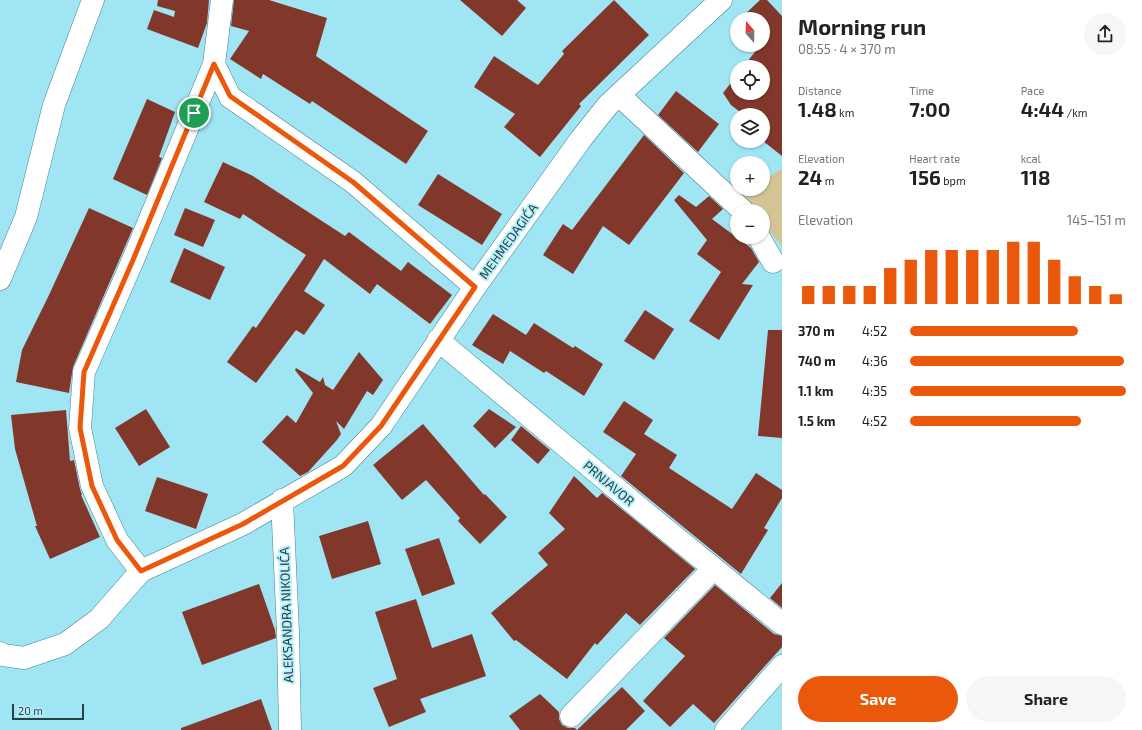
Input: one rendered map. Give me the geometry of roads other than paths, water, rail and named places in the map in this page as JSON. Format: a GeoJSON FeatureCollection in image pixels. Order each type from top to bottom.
{"type":"FeatureCollection","features":[{"type":"Feature","properties":{"kind":"street"},"geometry":{"type":"LineString","coordinates":[[0,279],[26,217],[54,105],[93,0]]}},
{"type":"Feature","properties":{"kind":"street"},"geometry":{"type":"LineString","coordinates":[[0,653],[3,655],[24,658],[65,644],[99,619],[141,571],[117,540],[92,486],[80,428],[84,372],[133,260],[214,64],[222,0]]}},
{"type":"Feature","properties":{"kind":"street","name":"MEHMEDAGIĆA"},"geometry":{"type":"LineString","coordinates":[[141,571],[243,524],[343,466],[381,426],[475,287],[581,139],[608,105],[721,0]]}},
{"type":"Feature","properties":{"kind":"street"},"geometry":{"type":"LineString","coordinates":[[214,64],[230,96],[353,182],[475,287]]}},
{"type":"Feature","properties":{"kind":"street"},"geometry":{"type":"LineString","coordinates":[[619,95],[736,204]]}},
{"type":"Feature","properties":{"kind":"street"},"geometry":{"type":"LineString","coordinates":[[763,244],[773,262]]}},
{"type":"Feature","properties":{"kind":"street","name":"PRNJAVOR"},"geometry":{"type":"LineString","coordinates":[[438,340],[782,624]]}},
{"type":"Feature","properties":{"kind":"street","name":"ALEKSANDRA NIKOLIĆA"},"geometry":{"type":"LineString","coordinates":[[282,500],[288,632],[290,730]]}},
{"type":"Feature","properties":{"kind":"street"},"geometry":{"type":"LineString","coordinates":[[571,716],[713,568]]}},
{"type":"Feature","properties":{"kind":"street"},"geometry":{"type":"LineString","coordinates":[[726,730],[782,666]]}}]}
